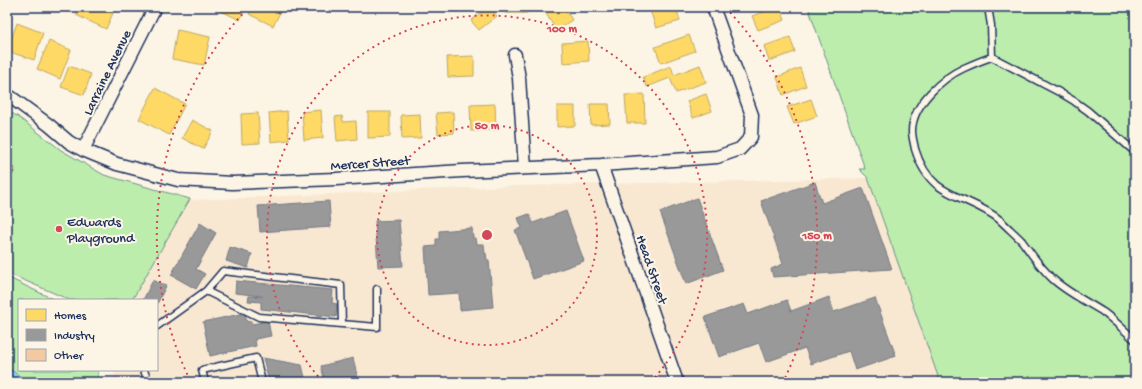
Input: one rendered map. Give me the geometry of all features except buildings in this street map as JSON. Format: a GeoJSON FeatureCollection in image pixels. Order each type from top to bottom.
{"type":"FeatureCollection","features":[{"type":"Feature","properties":{"kind":"street","name":"Larraine Avenue"},"geometry":{"type":"LineString","coordinates":[[83,150],[155,7]]}},
{"type":"Feature","properties":{"kind":"street","name":"Mercer Street"},"geometry":{"type":"LineString","coordinates":[[7,95],[49,125],[69,142],[83,150],[117,164],[178,180],[232,182],[336,179],[462,171],[601,165],[717,157],[740,149],[751,138],[752,115],[714,7]]}},
{"type":"Feature","properties":{"kind":"street"},"geometry":{"type":"LineString","coordinates":[[515,55],[519,78],[525,168]]}},
{"type":"Feature","properties":{"kind":"street","name":"Head Street"},"geometry":{"type":"LineString","coordinates":[[601,165],[677,382]]}},
{"type":"Feature","properties":{"kind":"lane"},"geometry":{"type":"LineString","coordinates":[[988,7],[991,25],[992,57]]}},
{"type":"Feature","properties":{"kind":"lane"},"geometry":{"type":"LineString","coordinates":[[980,61],[986,55],[991,36]]}},
{"type":"Feature","properties":{"kind":"lane"},"geometry":{"type":"LineString","coordinates":[[1135,152],[1093,115],[1074,101],[992,57],[962,68],[947,78],[930,94],[917,111],[912,131],[916,152],[922,165],[932,180],[940,187],[994,216],[1020,240],[1046,273],[1056,282],[1104,313],[1135,340]]}},
{"type":"Feature","properties":{"kind":"lane"},"geometry":{"type":"LineString","coordinates":[[158,325],[206,291],[223,271],[341,285],[342,324]]}},
{"type":"Feature","properties":{"kind":"lane"},"geometry":{"type":"LineString","coordinates":[[206,291],[259,317],[377,327],[377,289]]}},
{"type":"Feature","properties":{"kind":"lane"},"geometry":{"type":"LineString","coordinates":[[205,382],[202,370],[256,358],[262,382]]}},
{"type":"Feature","properties":{"kind":"lane"},"geometry":{"type":"LineString","coordinates":[[144,371],[148,382]]}},
{"type":"Feature","properties":{"kind":"shaded area"},"geometry":{"type":"Polygon","coordinates":[[[868,178],[940,382],[114,382],[115,371],[158,371],[158,299],[133,299],[190,199],[195,200],[510,186],[868,178]]]}},
{"type":"Feature","properties":{"kind":"green space"},"geometry":{"type":"Polygon","coordinates":[[[808,7],[1135,7],[1135,382],[940,382],[868,178],[859,169],[865,169],[808,7]]]}},
{"type":"Feature","properties":{"kind":"green space"},"geometry":{"type":"Polygon","coordinates":[[[7,111],[17,116],[61,150],[104,175],[190,199],[133,299],[68,299],[7,273],[7,111]]]}},
{"type":"Feature","properties":{"kind":"green space"},"geometry":{"type":"Polygon","coordinates":[[[7,277],[53,299],[18,299],[18,371],[98,371],[98,382],[7,382],[7,277]]]}},
{"type":"Feature","properties":{"kind":"water"},"geometry":{"type":"Polygon","coordinates":[[[7,367],[28,382],[7,382],[7,367]]]}},
{"type":"Feature","properties":{"kind":"place","name":"Edwards Playground"},"geometry":{"type":"Point","coordinates":[59,229]}}]}
